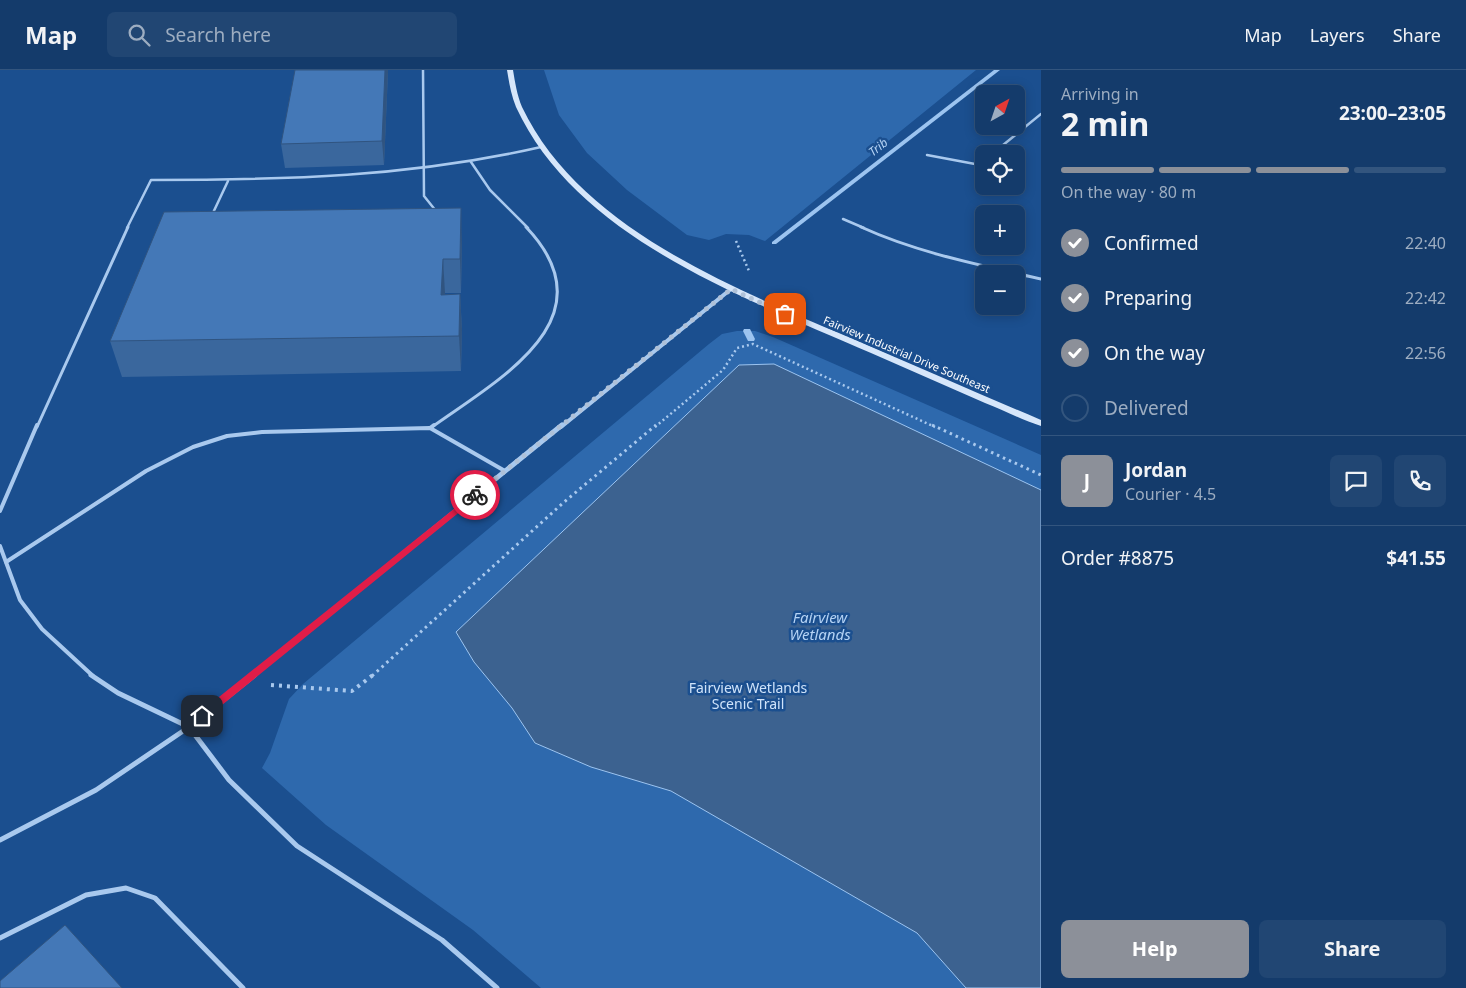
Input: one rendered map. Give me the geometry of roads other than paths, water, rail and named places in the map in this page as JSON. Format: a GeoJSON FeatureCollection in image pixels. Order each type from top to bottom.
{"type":"FeatureCollection","features":[{"type":"Feature","properties":{"kind":"main road","name":"Fairview Industrial Drive Southeast"},"geometry":{"type":"LineString","coordinates":[[510,70],[518,105],[541,147],[570,180],[618,221],[695,271],[731,289],[785,314],[1041,423]]}},
{"type":"Feature","properties":{"kind":"street"},"geometry":{"type":"LineString","coordinates":[[189,727],[731,289]]}},
{"type":"Feature","properties":{"kind":"lane"},"geometry":{"type":"LineString","coordinates":[[423,70],[424,196],[438,214]]}},
{"type":"Feature","properties":{"kind":"lane"},"geometry":{"type":"LineString","coordinates":[[1003,145],[1041,114]]}},
{"type":"Feature","properties":{"kind":"lane"},"geometry":{"type":"LineString","coordinates":[[0,511],[91,304],[151,180],[228,181],[356,175],[423,169],[471,162],[541,147]]}},
{"type":"Feature","properties":{"kind":"lane"},"geometry":{"type":"LineString","coordinates":[[927,155],[975,164]]}},
{"type":"Feature","properties":{"kind":"lane"},"geometry":{"type":"LineString","coordinates":[[430,428],[507,371],[536,344],[553,320],[558,297],[556,272],[542,246],[491,191],[471,162]]}},
{"type":"Feature","properties":{"kind":"lane"},"geometry":{"type":"LineString","coordinates":[[212,216],[228,181]]}},
{"type":"Feature","properties":{"kind":"lane"},"geometry":{"type":"LineString","coordinates":[[843,219],[890,240],[967,262],[1041,279]]}},
{"type":"Feature","properties":{"kind":"lane"},"geometry":{"type":"LineString","coordinates":[[6,562],[146,471],[193,447],[227,436],[262,432],[430,428],[505,471]]}},
{"type":"Feature","properties":{"kind":"lane"},"geometry":{"type":"LineString","coordinates":[[0,546],[20,600],[42,629],[92,675],[118,692],[189,727],[229,780],[297,846],[442,940],[497,988]]}},
{"type":"Feature","properties":{"kind":"lane"},"geometry":{"type":"LineString","coordinates":[[0,840],[96,790],[189,727]]}},
{"type":"Feature","properties":{"kind":"lane"},"geometry":{"type":"LineString","coordinates":[[0,938],[86,895],[126,888],[155,898],[243,988]]}},
{"type":"Feature","properties":{"kind":"water","name":"Fairview Wetlands"},"geometry":{"type":"Polygon","coordinates":[[[774,364],[1041,490],[1041,988],[966,988],[917,933],[671,791],[591,767],[535,743],[512,708],[474,662],[456,632],[739,365],[774,364]]]}},
{"type":"Feature","properties":{"kind":"waterway","name":"Trib"},"geometry":{"type":"LineString","coordinates":[[774,243],[997,70]]}},
{"type":"Feature","properties":{"kind":"waterway","name":"Trib"},"geometry":{"type":"LineString","coordinates":[[747,331],[751,339]]}},
{"type":"Feature","properties":{"kind":"park label","name":"Fairview Wetlands Scenic Trail"},"geometry":{"type":"Point","coordinates":[748,696]}}]}
